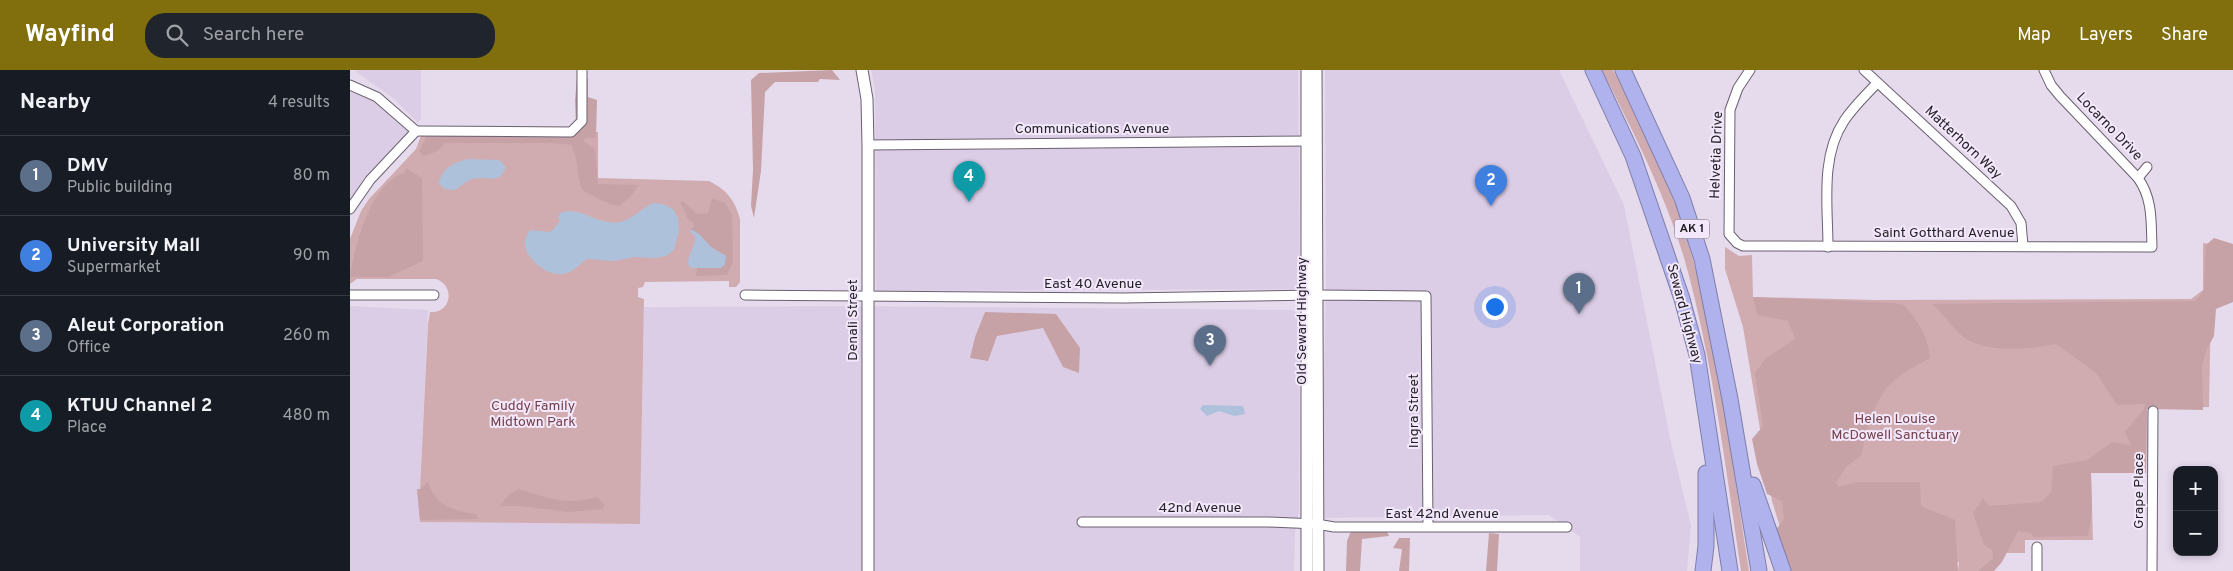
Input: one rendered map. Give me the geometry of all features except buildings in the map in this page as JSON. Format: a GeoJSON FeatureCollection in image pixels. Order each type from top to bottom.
{"type":"FeatureCollection","features":[{"type":"Feature","properties":{"kind":"highway","name":"Seward Highway"},"geometry":{"type":"LineString","coordinates":[[1593,70],[1633,156],[1682,299],[1697,354],[1730,571]]}},
{"type":"Feature","properties":{"kind":"highway","name":"Seward Highway"},"geometry":{"type":"LineString","coordinates":[[1624,70],[1682,198],[1702,259],[1730,399],[1759,571]]}},
{"type":"Feature","properties":{"kind":"highway"},"geometry":{"type":"LineString","coordinates":[[1697,354],[1707,486],[1706,546],[1703,571]]}},
{"type":"Feature","properties":{"kind":"highway"},"geometry":{"type":"LineString","coordinates":[[1730,399],[1755,494],[1783,571]]}},
{"type":"Feature","properties":{"kind":"main road","name":"Denali Street"},"geometry":{"type":"LineString","coordinates":[[862,70],[867,99],[868,145],[868,571]]}},
{"type":"Feature","properties":{"kind":"main road","name":"Old Seward Highway"},"geometry":{"type":"LineString","coordinates":[[1307,70],[1312,141]]}},
{"type":"Feature","properties":{"kind":"main road","name":"Old Seward Highway"},"geometry":{"type":"LineString","coordinates":[[1307,571],[1312,523],[1312,141],[1316,70]]}},
{"type":"Feature","properties":{"kind":"main road","name":"Old Seward Highway"},"geometry":{"type":"LineString","coordinates":[[1312,523],[1318,571]]}},
{"type":"Feature","properties":{"kind":"street"},"geometry":{"type":"LineString","coordinates":[[350,85],[377,97],[416,131],[571,132],[582,121],[582,70]]}},
{"type":"Feature","properties":{"kind":"street","name":"Helvetia Drive"},"geometry":{"type":"LineString","coordinates":[[1737,243],[1729,234],[1729,122],[1736,93],[1750,70]]}},
{"type":"Feature","properties":{"kind":"street","name":"Matterhorn Way"},"geometry":{"type":"LineString","coordinates":[[1864,70],[2011,206],[2022,223],[2023,246]]}},
{"type":"Feature","properties":{"kind":"street","name":"Locarno Drive"},"geometry":{"type":"LineString","coordinates":[[2044,70],[2051,85],[2060,96],[2138,178],[2145,188],[2149,200],[2152,247]]}},
{"type":"Feature","properties":{"kind":"street"},"geometry":{"type":"LineString","coordinates":[[1828,247],[1828,175],[1834,143],[1844,120],[1877,82]]}},
{"type":"Feature","properties":{"kind":"street"},"geometry":{"type":"LineString","coordinates":[[350,209],[370,180],[416,131]]}},
{"type":"Feature","properties":{"kind":"street","name":"Communications Avenue"},"geometry":{"type":"LineString","coordinates":[[868,145],[1312,141]]}},
{"type":"Feature","properties":{"kind":"street","name":"Locarno Drive"},"geometry":{"type":"LineString","coordinates":[[2138,178],[2148,167]]}},
{"type":"Feature","properties":{"kind":"street","name":"Saint Gotthard Avenue"},"geometry":{"type":"LineString","coordinates":[[1737,243],[1751,248],[2152,247]]}},
{"type":"Feature","properties":{"kind":"street"},"geometry":{"type":"LineString","coordinates":[[350,295],[434,295]]}},
{"type":"Feature","properties":{"kind":"street","name":"East 40 Avenue"},"geometry":{"type":"LineString","coordinates":[[745,295],[1123,298],[1312,295],[1426,296]]}},
{"type":"Feature","properties":{"kind":"street","name":"Ingra Street"},"geometry":{"type":"LineString","coordinates":[[1426,296],[1428,526]]}},
{"type":"Feature","properties":{"kind":"street","name":"Grape Place"},"geometry":{"type":"LineString","coordinates":[[2152,412],[2152,571]]}},
{"type":"Feature","properties":{"kind":"street","name":"42nd Avenue"},"geometry":{"type":"LineString","coordinates":[[1082,522],[1312,523]]}},
{"type":"Feature","properties":{"kind":"street","name":"East 42nd Avenue"},"geometry":{"type":"LineString","coordinates":[[1312,523],[1334,528],[1428,526],[1568,527]]}},
{"type":"Feature","properties":{"kind":"street"},"geometry":{"type":"LineString","coordinates":[[2037,546],[2037,571]]}},
{"type":"Feature","properties":{"kind":"shaded area"},"geometry":{"type":"Polygon","coordinates":[[[357,70],[421,70],[421,118],[418,123],[393,98],[356,72],[357,70]]]}},
{"type":"Feature","properties":{"kind":"shaded area"},"geometry":{"type":"Polygon","coordinates":[[[832,70],[840,80],[820,79],[818,82],[775,82],[765,92],[761,171],[754,218],[751,206],[753,170],[751,80],[759,73],[832,70]]]}},
{"type":"Feature","properties":{"kind":"shaded area"},"geometry":{"type":"Polygon","coordinates":[[[871,70],[1298,70],[1300,289],[876,291],[875,88],[871,70]]]}},
{"type":"Feature","properties":{"kind":"shaded area"},"geometry":{"type":"Polygon","coordinates":[[[1325,70],[1559,70],[1624,205],[1671,443],[1691,525],[1687,571],[1580,571],[1580,537],[1549,515],[1321,518],[1326,283],[1325,70]]]}},
{"type":"Feature","properties":{"kind":"shaded area"},"geometry":{"type":"Polygon","coordinates":[[[577,77],[588,79],[588,97],[597,100],[596,138],[586,138],[583,141],[595,149],[598,184],[638,185],[632,195],[620,206],[609,204],[582,190],[571,145],[552,143],[445,143],[438,151],[423,156],[419,151],[427,135],[576,128],[575,100],[577,77]]]}},
{"type":"Feature","properties":{"kind":"shaded area"},"geometry":{"type":"Polygon","coordinates":[[[350,86],[375,101],[411,133],[359,199],[350,217],[350,86]]]}},
{"type":"Feature","properties":{"kind":"shaded area"},"geometry":{"type":"Polygon","coordinates":[[[406,168],[422,178],[423,261],[388,277],[350,277],[360,233],[373,202],[382,189],[392,179],[404,173],[406,168]]]}},
{"type":"Feature","properties":{"kind":"shaded area"},"geometry":{"type":"Polygon","coordinates":[[[712,198],[725,203],[732,214],[733,261],[727,275],[696,276],[697,268],[721,268],[726,256],[711,247],[699,234],[690,229],[694,227],[693,222],[689,221],[680,202],[683,201],[697,214],[708,213],[712,198]]]}},
{"type":"Feature","properties":{"kind":"shaded area"},"geometry":{"type":"Polygon","coordinates":[[[2214,238],[2233,244],[2233,302],[2216,309],[2214,336],[2202,364],[2203,410],[2147,409],[2146,473],[2091,473],[2092,512],[2088,536],[2033,537],[2031,533],[2018,531],[2002,562],[1994,571],[1977,571],[1993,558],[1992,550],[1984,545],[1973,513],[1983,498],[1989,506],[2042,502],[2051,492],[2053,466],[2087,460],[2112,442],[2131,445],[2125,432],[2144,409],[2145,404],[2117,405],[2096,373],[2056,344],[2012,349],[1988,347],[1968,340],[1955,329],[1933,304],[2195,301],[2204,290],[2206,245],[2214,238]]]}},
{"type":"Feature","properties":{"kind":"shaded area"},"geometry":{"type":"Polygon","coordinates":[[[1753,297],[1893,303],[1904,305],[1914,317],[1925,336],[1930,358],[1900,376],[1884,392],[1873,412],[1861,456],[1846,467],[1836,483],[1839,487],[1856,482],[1920,482],[1921,506],[1955,520],[1958,571],[1788,571],[1775,531],[1784,519],[1782,501],[1767,494],[1757,464],[1752,439],[1763,426],[1755,373],[1766,358],[1795,339],[1788,321],[1757,315],[1753,297]]]}},
{"type":"Feature","properties":{"kind":"shaded area"},"geometry":{"type":"Polygon","coordinates":[[[350,306],[428,310],[420,490],[417,489],[420,522],[640,524],[644,307],[853,306],[1293,310],[1300,316],[1299,511],[1295,532],[1294,571],[350,571],[350,306]]]}},
{"type":"Feature","properties":{"kind":"shaded area"},"geometry":{"type":"Polygon","coordinates":[[[985,312],[1056,314],[1080,348],[1079,373],[1063,367],[1043,328],[997,336],[988,361],[970,358],[975,337],[985,312]]]}},
{"type":"Feature","properties":{"kind":"shaded area"},"geometry":{"type":"Polygon","coordinates":[[[428,481],[435,496],[440,501],[452,509],[476,514],[478,519],[420,520],[417,489],[420,490],[428,481]]]}},
{"type":"Feature","properties":{"kind":"shaded area"},"geometry":{"type":"Polygon","coordinates":[[[519,489],[548,498],[566,501],[586,500],[597,497],[605,505],[603,509],[569,512],[520,506],[500,506],[508,495],[519,489]]]}},
{"type":"Feature","properties":{"kind":"shaded area"},"geometry":{"type":"Polygon","coordinates":[[[1386,529],[1389,536],[1362,539],[1360,571],[1346,571],[1347,541],[1351,531],[1386,529]]]}},
{"type":"Feature","properties":{"kind":"shaded area"},"geometry":{"type":"Polygon","coordinates":[[[1489,533],[1499,534],[1497,571],[1486,571],[1489,533]]]}},
{"type":"Feature","properties":{"kind":"shaded area"},"geometry":{"type":"Polygon","coordinates":[[[1399,538],[1410,538],[1409,571],[1399,571],[1402,549],[1393,548],[1399,538]]]}},
{"type":"Feature","properties":{"kind":"green space"},"geometry":{"type":"Polygon","coordinates":[[[1602,70],[1613,70],[1641,122],[1675,203],[1693,259],[1722,393],[1749,571],[1741,571],[1712,383],[1688,272],[1661,194],[1639,144],[1602,70]]]}},
{"type":"Feature","properties":{"kind":"green space","name":"Cuddy Family Midtown Park"},"geometry":{"type":"Polygon","coordinates":[[[598,132],[598,178],[709,181],[729,196],[740,219],[740,282],[736,287],[729,287],[729,281],[645,282],[643,287],[638,288],[638,297],[644,299],[640,524],[420,522],[417,489],[420,489],[428,324],[430,312],[443,309],[448,299],[448,293],[446,287],[436,279],[357,279],[350,284],[350,239],[361,211],[369,199],[416,149],[422,133],[598,132]]]}},
{"type":"Feature","properties":{"kind":"green space","name":"Helen Louise McDowell Sanctuary"},"geometry":{"type":"Polygon","coordinates":[[[2203,243],[2233,248],[2233,302],[2211,304],[2209,407],[2147,409],[2146,473],[2091,473],[2093,540],[2025,540],[2025,553],[1993,553],[1993,558],[1977,571],[1958,571],[1959,562],[1789,556],[1772,501],[1743,327],[1725,269],[1725,247],[1739,256],[1752,255],[1753,297],[1876,300],[2191,299],[2203,290],[2203,243]]]}},
{"type":"Feature","properties":{"kind":"water"},"geometry":{"type":"Polygon","coordinates":[[[468,159],[499,160],[506,167],[503,173],[496,178],[472,179],[455,190],[445,189],[439,184],[440,178],[449,167],[468,159]]]}},
{"type":"Feature","properties":{"kind":"water"},"geometry":{"type":"Polygon","coordinates":[[[653,203],[663,204],[673,209],[678,218],[679,231],[674,250],[666,256],[655,258],[635,257],[614,261],[587,259],[572,271],[561,274],[547,271],[541,267],[530,257],[527,251],[525,241],[530,230],[551,232],[561,220],[558,219],[560,213],[568,211],[582,213],[604,221],[620,222],[629,219],[653,203]]]}},
{"type":"Feature","properties":{"kind":"water"},"geometry":{"type":"Polygon","coordinates":[[[690,229],[699,234],[711,247],[726,256],[725,264],[721,268],[691,268],[688,260],[695,236],[690,232],[690,229]]]}},
{"type":"Feature","properties":{"kind":"water"},"geometry":{"type":"Polygon","coordinates":[[[1203,405],[1243,406],[1245,414],[1234,416],[1219,411],[1207,416],[1200,409],[1203,405]]]}},
{"type":"Feature","properties":{"kind":"place","name":"KTUU Channel 2"},"geometry":{"type":"Point","coordinates":[969,202]}},
{"type":"Feature","properties":{"kind":"place","name":"University Mall"},"geometry":{"type":"Point","coordinates":[1491,206]}},
{"type":"Feature","properties":{"kind":"place","name":"DMV"},"geometry":{"type":"Point","coordinates":[1579,314]}},
{"type":"Feature","properties":{"kind":"place","name":"Aleut Corporation"},"geometry":{"type":"Point","coordinates":[1210,366]}}]}
